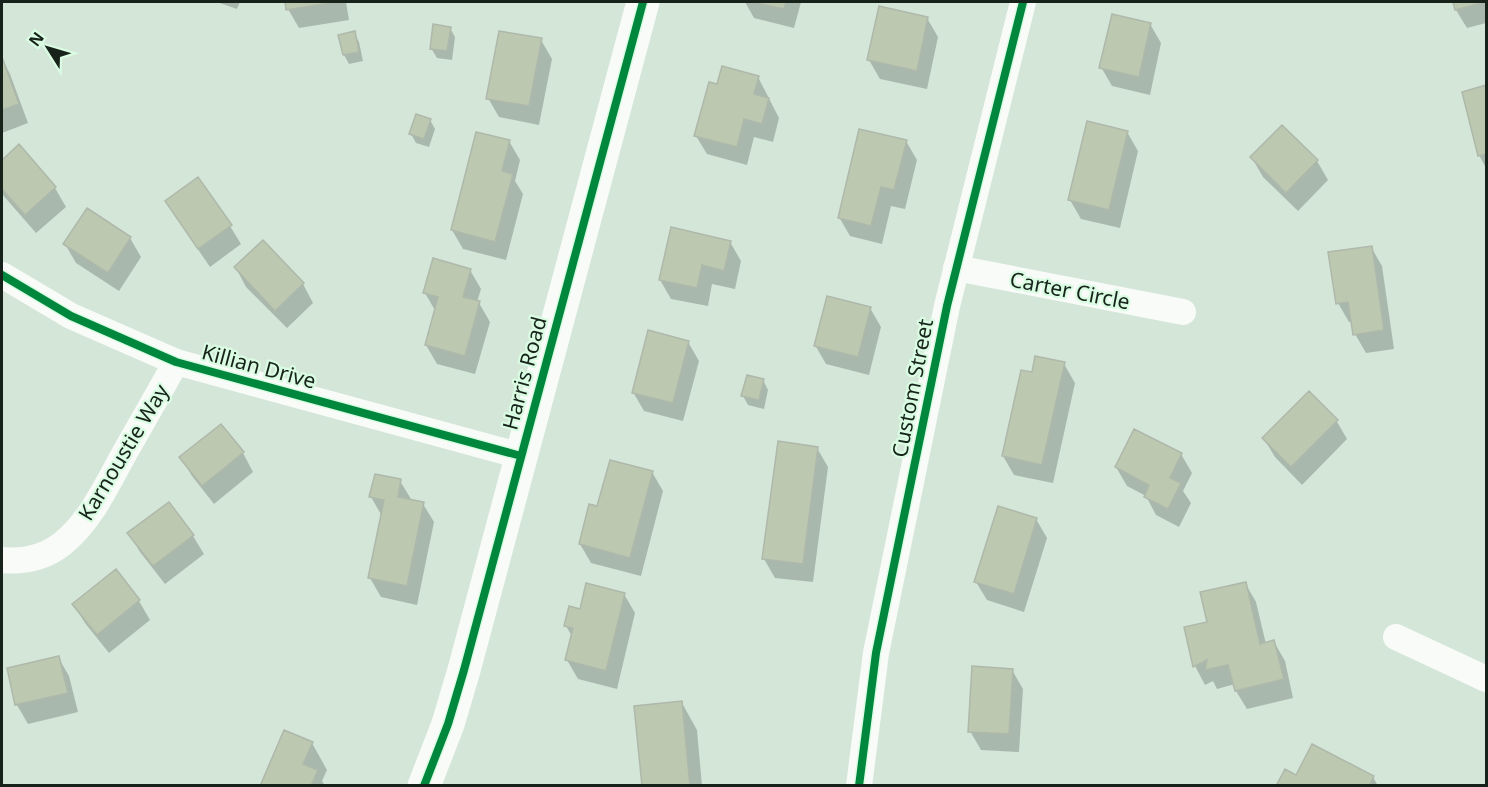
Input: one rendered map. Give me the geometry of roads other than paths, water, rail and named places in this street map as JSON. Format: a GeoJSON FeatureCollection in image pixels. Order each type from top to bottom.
{"type":"FeatureCollection","features":[{"type":"Feature","properties":{"kind":"street","name":"Harris Road"},"geometry":{"type":"LineString","coordinates":[[424,786],[448,724],[464,670],[643,2]]}},
{"type":"Feature","properties":{"kind":"street","name":"Custom Street"},"geometry":{"type":"LineString","coordinates":[[859,786],[876,653],[947,306],[1023,2]]}},
{"type":"Feature","properties":{"kind":"street","name":"Carter Circle"},"geometry":{"type":"LineString","coordinates":[[957,268],[1184,312]]}},
{"type":"Feature","properties":{"kind":"street","name":"Killian Drive"},"geometry":{"type":"LineString","coordinates":[[2,275],[71,316],[176,362],[521,456]]}},
{"type":"Feature","properties":{"kind":"street","name":"Karnoustie Way"},"geometry":{"type":"LineString","coordinates":[[2,560],[34,559],[49,553],[74,533],[102,495],[176,362]]}},
{"type":"Feature","properties":{"kind":"street"},"geometry":{"type":"LineString","coordinates":[[1396,637],[1486,679]]}}]}
